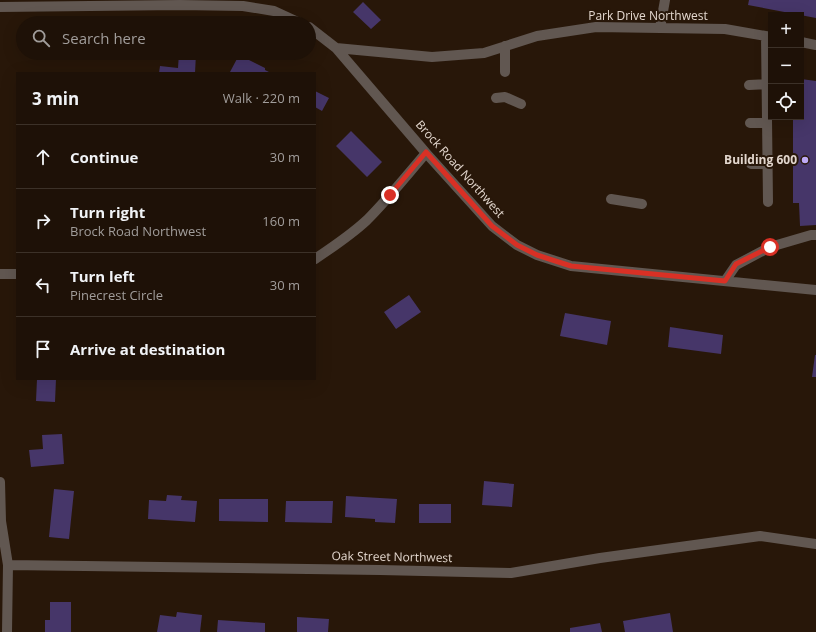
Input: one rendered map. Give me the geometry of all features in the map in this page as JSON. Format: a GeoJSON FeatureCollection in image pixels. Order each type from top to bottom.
{"type":"FeatureCollection","features":[{"type":"Feature","properties":{"kind":"street"},"geometry":{"type":"LineString","coordinates":[[660,28],[665,0]]}},
{"type":"Feature","properties":{"kind":"street"},"geometry":{"type":"LineString","coordinates":[[0,7],[89,3],[243,6],[274,11],[285,16]]}},
{"type":"Feature","properties":{"kind":"street","name":"Park Drive Northwest"},"geometry":{"type":"LineString","coordinates":[[336,48],[432,57],[484,53],[536,36],[596,27],[725,29],[768,36]]}},
{"type":"Feature","properties":{"kind":"street","name":"Brock Road Northwest"},"geometry":{"type":"LineString","coordinates":[[316,32],[336,48],[492,226],[517,245],[537,255],[571,266],[816,290]]}},
{"type":"Feature","properties":{"kind":"street"},"geometry":{"type":"LineString","coordinates":[[804,43],[816,45]]}},
{"type":"Feature","properties":{"kind":"street"},"geometry":{"type":"LineString","coordinates":[[505,46],[505,72]]}},
{"type":"Feature","properties":{"kind":"street"},"geometry":{"type":"LineString","coordinates":[[768,48],[767,84],[768,202]]}},
{"type":"Feature","properties":{"kind":"street"},"geometry":{"type":"LineString","coordinates":[[749,85],[767,84]]}},
{"type":"Feature","properties":{"kind":"street"},"geometry":{"type":"LineString","coordinates":[[502,95],[521,104]]}},
{"type":"Feature","properties":{"kind":"street"},"geometry":{"type":"LineString","coordinates":[[750,124],[767,123]]}},
{"type":"Feature","properties":{"kind":"street"},"geometry":{"type":"LineString","coordinates":[[316,258],[336,245],[366,220],[390,195],[426,152]]}},
{"type":"Feature","properties":{"kind":"street"},"geometry":{"type":"LineString","coordinates":[[751,164],[767,164]]}},
{"type":"Feature","properties":{"kind":"street"},"geometry":{"type":"LineString","coordinates":[[611,199],[642,204]]}},
{"type":"Feature","properties":{"kind":"street"},"geometry":{"type":"LineString","coordinates":[[725,281],[736,264],[770,247],[811,235],[816,235]]}},
{"type":"Feature","properties":{"kind":"street"},"geometry":{"type":"LineString","coordinates":[[0,274],[16,274]]}},
{"type":"Feature","properties":{"kind":"street"},"geometry":{"type":"LineString","coordinates":[[0,482],[2,521],[8,565],[7,632]]}},
{"type":"Feature","properties":{"kind":"street","name":"Oak Street Northwest"},"geometry":{"type":"LineString","coordinates":[[8,565],[512,573],[600,558],[760,536],[816,544]]}},
{"type":"Feature","properties":{"kind":"building"},"geometry":{"type":"Polygon","coordinates":[[[749,0],[816,0],[816,18],[804,16],[804,12],[785,12],[748,5],[749,0]]]}},
{"type":"Feature","properties":{"kind":"building"},"geometry":{"type":"Polygon","coordinates":[[[363,2],[381,20],[371,29],[353,12],[363,2]]]}},
{"type":"Feature","properties":{"kind":"building"},"geometry":{"type":"Polygon","coordinates":[[[179,60],[196,60],[195,72],[159,72],[160,66],[178,68],[179,60]]]}},
{"type":"Feature","properties":{"kind":"building"},"geometry":{"type":"Polygon","coordinates":[[[236,60],[249,60],[265,68],[265,70],[269,72],[230,72],[236,60]]]}},
{"type":"Feature","properties":{"kind":"building","name":"Building 600"},"geometry":{"type":"Polygon","coordinates":[[[804,79],[816,81],[816,225],[800,226],[799,203],[793,203],[793,120],[804,120],[804,79]]]}},
{"type":"Feature","properties":{"kind":"building"},"geometry":{"type":"Polygon","coordinates":[[[316,92],[329,98],[322,111],[316,108],[316,92]]]}},
{"type":"Feature","properties":{"kind":"building"},"geometry":{"type":"Polygon","coordinates":[[[351,131],[382,162],[367,177],[336,146],[351,131]]]}},
{"type":"Feature","properties":{"kind":"building"},"geometry":{"type":"Polygon","coordinates":[[[409,295],[421,312],[396,329],[384,312],[409,295]]]}},
{"type":"Feature","properties":{"kind":"building"},"geometry":{"type":"Polygon","coordinates":[[[565,313],[611,321],[607,345],[560,336],[565,313]]]}},
{"type":"Feature","properties":{"kind":"building"},"geometry":{"type":"Polygon","coordinates":[[[670,327],[723,335],[721,354],[668,347],[670,327]]]}},
{"type":"Feature","properties":{"kind":"building"},"geometry":{"type":"Polygon","coordinates":[[[815,355],[816,377],[812,377],[815,355]]]}},
{"type":"Feature","properties":{"kind":"building"},"geometry":{"type":"Polygon","coordinates":[[[37,380],[56,380],[55,402],[36,401],[37,380]]]}},
{"type":"Feature","properties":{"kind":"building"},"geometry":{"type":"Polygon","coordinates":[[[62,434],[64,464],[31,467],[29,450],[43,449],[42,435],[62,434]]]}},
{"type":"Feature","properties":{"kind":"building"},"geometry":{"type":"Polygon","coordinates":[[[484,481],[514,484],[512,507],[482,505],[484,481]]]}},
{"type":"Feature","properties":{"kind":"building"},"geometry":{"type":"Polygon","coordinates":[[[54,489],[74,491],[69,539],[49,537],[54,489]]]}},
{"type":"Feature","properties":{"kind":"building"},"geometry":{"type":"Polygon","coordinates":[[[167,495],[182,496],[181,500],[197,501],[195,522],[148,519],[149,500],[166,501],[167,495]]]}},
{"type":"Feature","properties":{"kind":"building"},"geometry":{"type":"Polygon","coordinates":[[[346,496],[397,499],[395,523],[375,522],[375,519],[345,517],[346,496]]]}},
{"type":"Feature","properties":{"kind":"building"},"geometry":{"type":"Polygon","coordinates":[[[219,499],[268,499],[268,522],[219,521],[219,499]]]}},
{"type":"Feature","properties":{"kind":"building"},"geometry":{"type":"Polygon","coordinates":[[[286,501],[333,501],[332,523],[285,522],[286,501]]]}},
{"type":"Feature","properties":{"kind":"building"},"geometry":{"type":"Polygon","coordinates":[[[419,504],[451,504],[451,523],[419,523],[419,504]]]}},
{"type":"Feature","properties":{"kind":"building"},"geometry":{"type":"Polygon","coordinates":[[[50,602],[71,602],[71,632],[45,632],[45,620],[50,620],[50,602]]]}},
{"type":"Feature","properties":{"kind":"building"},"geometry":{"type":"Polygon","coordinates":[[[177,612],[202,615],[200,632],[157,632],[160,615],[176,617],[177,612]]]}},
{"type":"Feature","properties":{"kind":"building"},"geometry":{"type":"Polygon","coordinates":[[[670,613],[673,632],[625,632],[623,621],[670,613]]]}},
{"type":"Feature","properties":{"kind":"building"},"geometry":{"type":"Polygon","coordinates":[[[297,617],[329,619],[328,632],[297,632],[297,617]]]}},
{"type":"Feature","properties":{"kind":"building"},"geometry":{"type":"Polygon","coordinates":[[[218,620],[265,623],[265,632],[217,632],[218,620]]]}},
{"type":"Feature","properties":{"kind":"building"},"geometry":{"type":"Polygon","coordinates":[[[600,623],[602,632],[570,632],[570,628],[600,623]]]}},
{"type":"Feature","properties":{"kind":"place","name":"Building 600"},"geometry":{"type":"Point","coordinates":[805,160]}},
{"type":"Feature","properties":{"kind":"route"},"geometry":{"type":"LineString","coordinates":[[390,195],[426,152],[492,226],[517,245],[537,255],[571,266],[725,281],[736,264],[770,247]]}}]}
